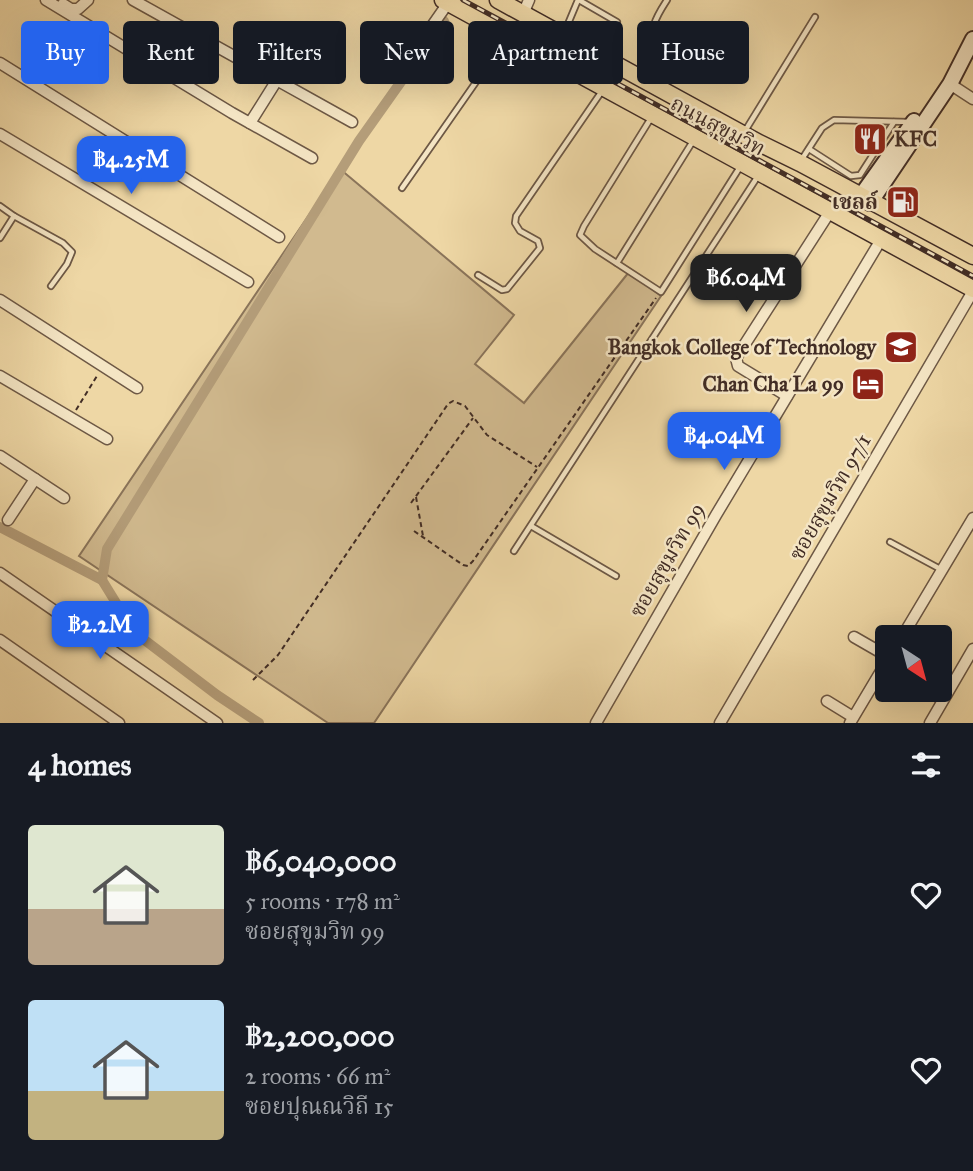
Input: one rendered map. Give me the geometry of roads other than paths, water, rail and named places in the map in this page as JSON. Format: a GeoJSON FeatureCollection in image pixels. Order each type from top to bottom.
{"type":"FeatureCollection","features":[{"type":"Feature","properties":{"kind":"main road","name":"ถนนสุขุมวิท"},"geometry":{"type":"LineString","coordinates":[[500,0],[526,7],[544,21]]}},
{"type":"Feature","properties":{"kind":"main road","name":"ถนนสุขุมวิท"},"geometry":{"type":"LineString","coordinates":[[446,1],[481,21]]}},
{"type":"Feature","properties":{"kind":"main road","name":"ถนนสุขุมวิท"},"geometry":{"type":"LineString","coordinates":[[597,84],[852,221],[973,290]]}},
{"type":"Feature","properties":{"kind":"main road","name":"ถนนสุขุมวิท"},"geometry":{"type":"LineString","coordinates":[[651,84],[743,135],[804,156],[830,180],[973,257]]}},
{"type":"Feature","properties":{"kind":"main road"},"geometry":{"type":"LineString","coordinates":[[852,221],[865,200]]}},
{"type":"Feature","properties":{"kind":"street"},"geometry":{"type":"LineString","coordinates":[[47,0],[312,158]]}},
{"type":"Feature","properties":{"kind":"street"},"geometry":{"type":"LineString","coordinates":[[57,0],[71,9],[78,9],[88,0]]}},
{"type":"Feature","properties":{"kind":"street"},"geometry":{"type":"LineString","coordinates":[[133,0],[233,56]]}},
{"type":"Feature","properties":{"kind":"street"},"geometry":{"type":"LineString","coordinates":[[434,21],[446,1]]}},
{"type":"Feature","properties":{"kind":"street"},"geometry":{"type":"LineString","coordinates":[[865,200],[950,84],[973,39]]}},
{"type":"Feature","properties":{"kind":"street"},"geometry":{"type":"LineString","coordinates":[[0,63],[279,237]]}},
{"type":"Feature","properties":{"kind":"street"},"geometry":{"type":"LineString","coordinates":[[865,200],[943,78],[958,65]]}},
{"type":"Feature","properties":{"kind":"street"},"geometry":{"type":"LineString","coordinates":[[250,123],[274,84]]}},
{"type":"Feature","properties":{"kind":"street"},"geometry":{"type":"LineString","coordinates":[[284,84],[352,122]]}},
{"type":"Feature","properties":{"kind":"street"},"geometry":{"type":"LineString","coordinates":[[950,84],[973,99]]}},
{"type":"Feature","properties":{"kind":"street"},"geometry":{"type":"LineString","coordinates":[[0,134],[248,282]]}},
{"type":"Feature","properties":{"kind":"street"},"geometry":{"type":"LineString","coordinates":[[787,396],[738,366],[736,358],[831,210]]}},
{"type":"Feature","properties":{"kind":"street","name":"ซอยสุขุมวิท 99"},"geometry":{"type":"LineString","coordinates":[[596,723],[882,238]]}},
{"type":"Feature","properties":{"kind":"street","name":"ซอยสุขุมวิท 97/1"},"geometry":{"type":"LineString","coordinates":[[720,723],[973,290]]}},
{"type":"Feature","properties":{"kind":"street"},"geometry":{"type":"LineString","coordinates":[[0,300],[137,388]]}},
{"type":"Feature","properties":{"kind":"street"},"geometry":{"type":"LineString","coordinates":[[0,376],[107,439]]}},
{"type":"Feature","properties":{"kind":"street"},"geometry":{"type":"LineString","coordinates":[[0,456],[64,498]]}},
{"type":"Feature","properties":{"kind":"street"},"geometry":{"type":"LineString","coordinates":[[8,520],[35,479]]}},
{"type":"Feature","properties":{"kind":"street"},"geometry":{"type":"LineString","coordinates":[[909,625],[973,518]]}},
{"type":"Feature","properties":{"kind":"street"},"geometry":{"type":"LineString","coordinates":[[0,573],[217,723]]}},
{"type":"Feature","properties":{"kind":"street"},"geometry":{"type":"LineString","coordinates":[[853,637],[875,654]]}},
{"type":"Feature","properties":{"kind":"street"},"geometry":{"type":"LineString","coordinates":[[0,640],[119,723]]}},
{"type":"Feature","properties":{"kind":"street"},"geometry":{"type":"LineString","coordinates":[[952,683],[973,649]]}},
{"type":"Feature","properties":{"kind":"street"},"geometry":{"type":"LineString","coordinates":[[827,701],[852,720],[875,681]]}},
{"type":"Feature","properties":{"kind":"street"},"geometry":{"type":"LineString","coordinates":[[932,722],[941,702]]}},
{"type":"Feature","properties":{"kind":"lane"},"geometry":{"type":"LineString","coordinates":[[569,21],[579,0],[615,21]]}},
{"type":"Feature","properties":{"kind":"lane"},"geometry":{"type":"LineString","coordinates":[[656,21],[667,0]]}},
{"type":"Feature","properties":{"kind":"lane"},"geometry":{"type":"LineString","coordinates":[[743,135],[815,17]]}},
{"type":"Feature","properties":{"kind":"lane"},"geometry":{"type":"LineString","coordinates":[[402,188],[475,84]]}},
{"type":"Feature","properties":{"kind":"lane"},"geometry":{"type":"LineString","coordinates":[[478,275],[502,290],[507,289],[540,248],[538,241],[520,231],[515,223],[516,216],[604,88]]}},
{"type":"Feature","properties":{"kind":"lane"},"geometry":{"type":"LineString","coordinates":[[653,114],[580,235],[596,249],[661,292],[743,163]]}},
{"type":"Feature","properties":{"kind":"lane"},"geometry":{"type":"LineString","coordinates":[[894,122],[860,175],[854,176],[804,156],[822,128],[834,120],[913,122]]}},
{"type":"Feature","properties":{"kind":"lane"},"geometry":{"type":"LineString","coordinates":[[617,263],[696,137]]}},
{"type":"Feature","properties":{"kind":"lane"},"geometry":{"type":"LineString","coordinates":[[514,551],[761,172]]}},
{"type":"Feature","properties":{"kind":"lane"},"geometry":{"type":"LineString","coordinates":[[830,180],[837,172],[846,172]]}},
{"type":"Feature","properties":{"kind":"lane"},"geometry":{"type":"LineString","coordinates":[[0,206],[63,243],[72,252],[51,286]]}},
{"type":"Feature","properties":{"kind":"lane"},"geometry":{"type":"LineString","coordinates":[[0,237],[15,216]]}},
{"type":"Feature","properties":{"kind":"lane"},"geometry":{"type":"LineString","coordinates":[[531,526],[616,576]]}},
{"type":"Feature","properties":{"kind":"lane"},"geometry":{"type":"LineString","coordinates":[[891,542],[942,570]]}},
{"type":"Feature","properties":{"kind":"waterway"},"geometry":{"type":"LineString","coordinates":[[102,580],[107,549],[359,141],[399,84]]}},
{"type":"Feature","properties":{"kind":"waterway"},"geometry":{"type":"LineString","coordinates":[[0,527],[102,580],[134,632],[259,723]]}},
{"type":"Feature","properties":{"kind":"railway"},"geometry":{"type":"LineString","coordinates":[[463,0],[973,276]]}},
{"type":"Feature","properties":{"kind":"place","name":"KFC"},"geometry":{"type":"Point","coordinates":[870,139]}},
{"type":"Feature","properties":{"kind":"place","name":"เชลล์"},"geometry":{"type":"Point","coordinates":[903,202]}},
{"type":"Feature","properties":{"kind":"place","name":"Bangkok College of Technology"},"geometry":{"type":"Point","coordinates":[901,347]}},
{"type":"Feature","properties":{"kind":"place","name":"Chan Cha La 99"},"geometry":{"type":"Point","coordinates":[868,384]}}]}
